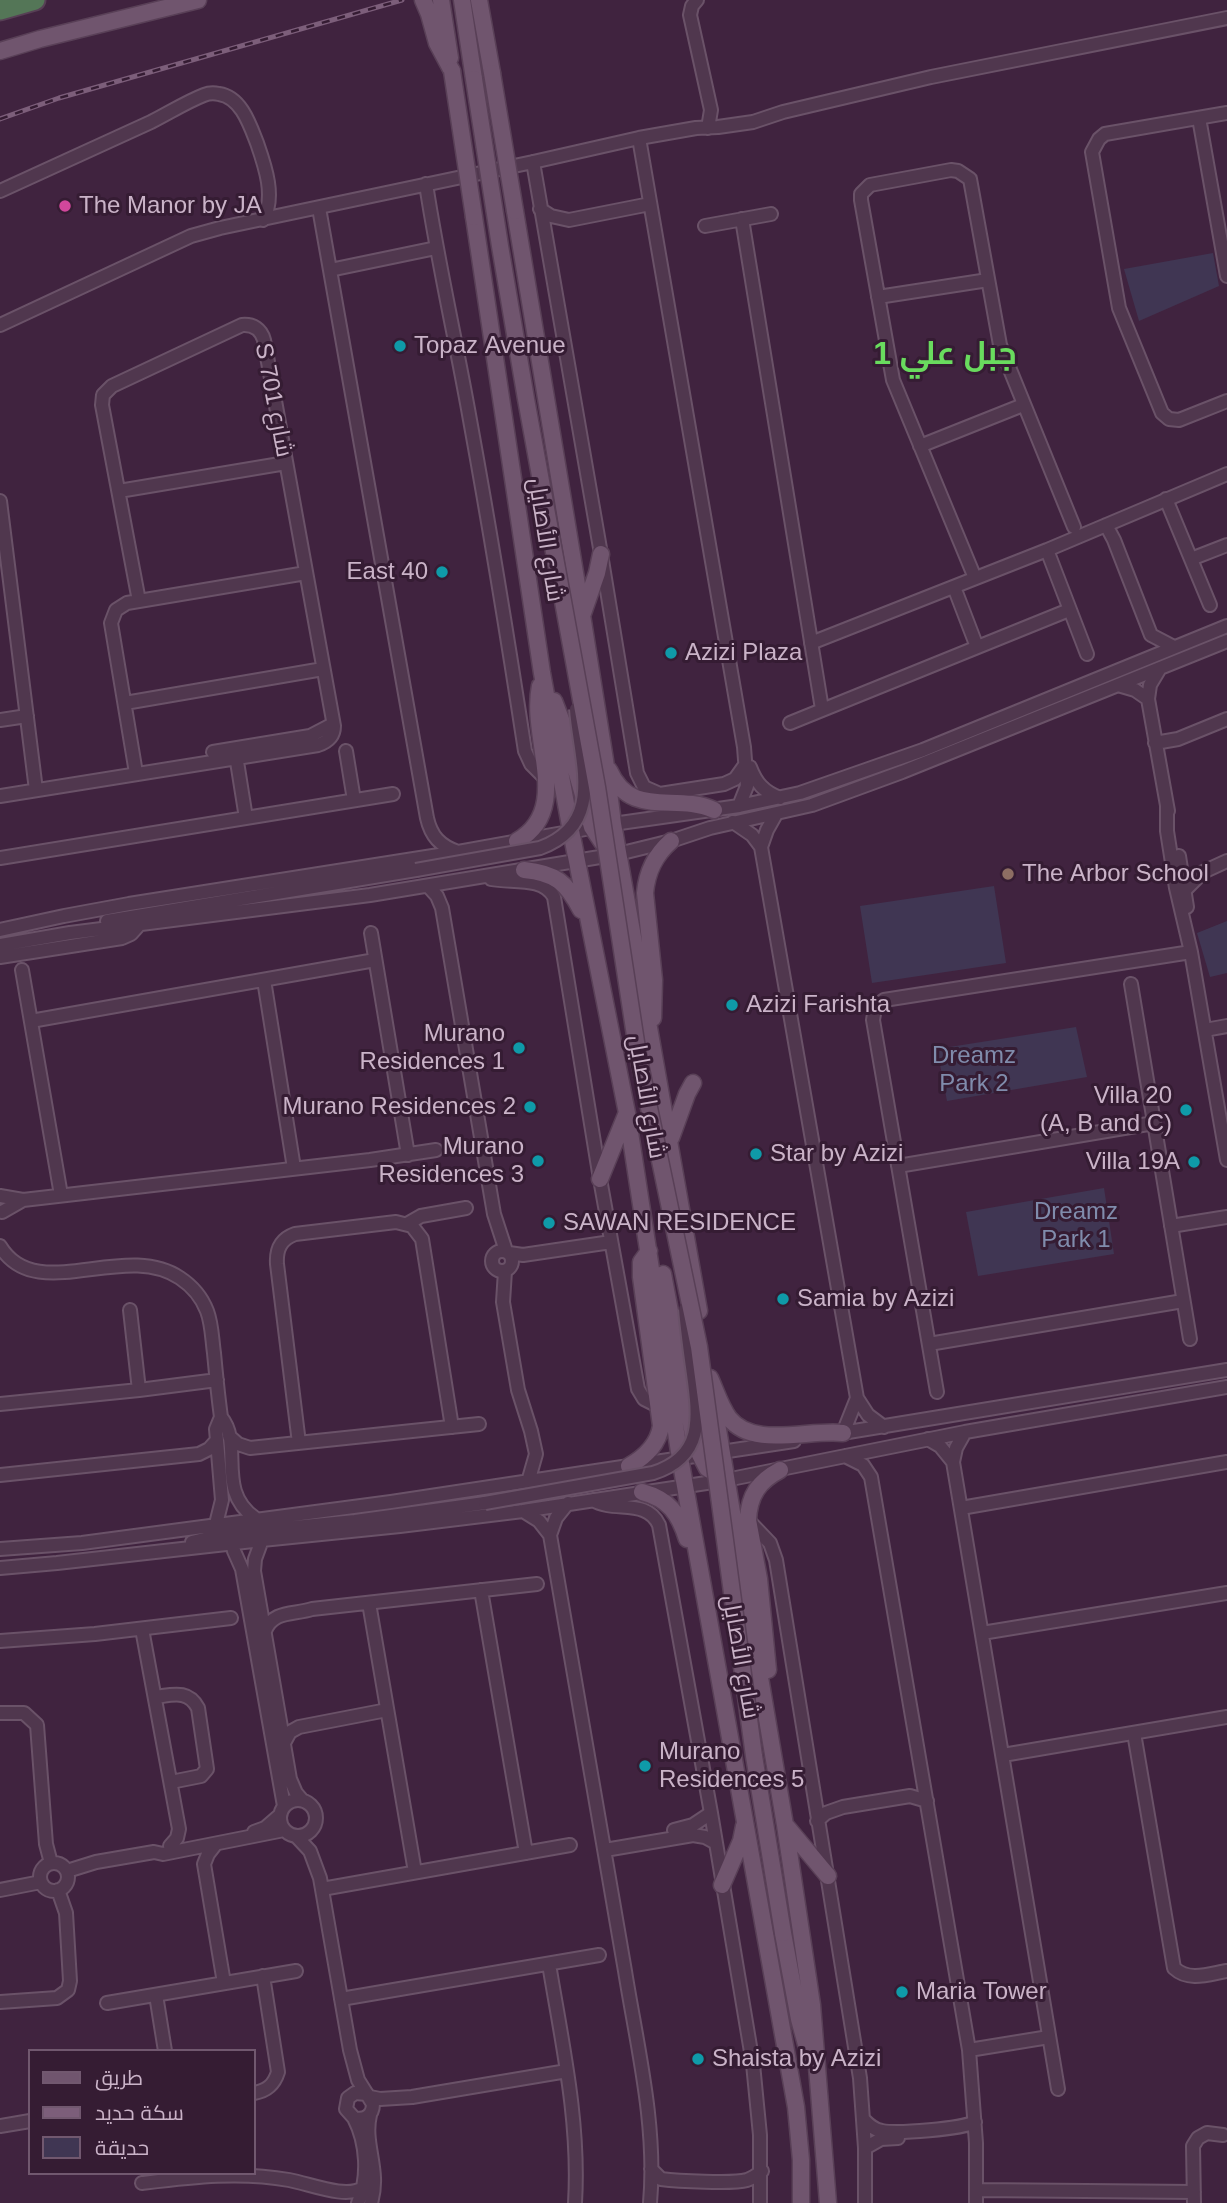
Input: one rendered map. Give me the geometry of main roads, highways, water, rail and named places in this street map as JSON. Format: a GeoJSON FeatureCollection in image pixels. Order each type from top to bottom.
{"type":"FeatureCollection","features":[{"type":"Feature","properties":{"kind":"highway"},"geometry":{"type":"LineString","coordinates":[[0,10],[35,0]]}},
{"type":"Feature","properties":{"kind":"main road"},"geometry":{"type":"LineString","coordinates":[[0,51],[198,0]]}},
{"type":"Feature","properties":{"kind":"main road"},"geometry":{"type":"LineString","coordinates":[[423,0],[437,43],[453,71]]}},
{"type":"Feature","properties":{"kind":"main road","name":"شارع الأصايل"},"geometry":{"type":"LineString","coordinates":[[441,0],[542,673],[627,1113],[680,1458],[796,2107],[801,2160],[800,2202]]}},
{"type":"Feature","properties":{"kind":"main road"},"geometry":{"type":"LineString","coordinates":[[462,0],[502,259],[597,787],[638,1055],[703,1372],[751,1730],[783,1933],[799,2019],[817,2081]]}},
{"type":"Feature","properties":{"kind":"main road","name":"شارع الأصايل"},"geometry":{"type":"LineString","coordinates":[[479,0],[582,615],[618,854],[670,1141],[785,1825],[812,2005],[828,2203]]}},
{"type":"Feature","properties":{"kind":"main road"},"geometry":{"type":"LineString","coordinates":[[490,0],[495,42],[492,73]]}},
{"type":"Feature","properties":{"kind":"main road"},"geometry":{"type":"LineString","coordinates":[[582,615],[601,554]]}},
{"type":"Feature","properties":{"kind":"main road"},"geometry":{"type":"LineString","coordinates":[[517,841],[533,830],[547,802],[537,719],[542,673]]}},
{"type":"Feature","properties":{"kind":"main road"},"geometry":{"type":"LineString","coordinates":[[542,673],[564,727],[592,827],[602,842],[618,854]]}},
{"type":"Feature","properties":{"kind":"main road"},"geometry":{"type":"LineString","coordinates":[[605,760],[620,787],[631,796],[654,803],[695,803],[714,810]]}},
{"type":"Feature","properties":{"kind":"main road"},"geometry":{"type":"LineString","coordinates":[[652,1042],[654,981],[646,878],[661,850],[671,841]]}},
{"type":"Feature","properties":{"kind":"main road"},"geometry":{"type":"LineString","coordinates":[[524,870],[546,873],[561,881],[573,895],[590,929]]}},
{"type":"Feature","properties":{"kind":"main road"},"geometry":{"type":"LineString","coordinates":[[670,1141],[693,1083]]}},
{"type":"Feature","properties":{"kind":"main road"},"geometry":{"type":"LineString","coordinates":[[600,1179],[627,1113]]}},
{"type":"Feature","properties":{"kind":"main road"},"geometry":{"type":"LineString","coordinates":[[629,1466],[646,1454],[658,1438],[660,1426],[640,1268],[649,1251],[656,1258],[663,1275],[693,1438],[699,1455],[713,1473],[726,1480]]}},
{"type":"Feature","properties":{"kind":"main road"},"geometry":{"type":"LineString","coordinates":[[710,1378],[730,1419],[750,1433],[768,1436],[843,1433]]}},
{"type":"Feature","properties":{"kind":"main road"},"geometry":{"type":"LineString","coordinates":[[771,1739],[765,1632],[748,1520],[752,1494],[760,1483],[780,1470]]}},
{"type":"Feature","properties":{"kind":"main road"},"geometry":{"type":"LineString","coordinates":[[642,1492],[652,1494],[669,1504],[680,1519],[689,1542],[697,1546]]}},
{"type":"Feature","properties":{"kind":"main road"},"geometry":{"type":"LineString","coordinates":[[722,1885],[741,1842],[745,1817]]}},
{"type":"Feature","properties":{"kind":"main road"},"geometry":{"type":"LineString","coordinates":[[785,1825],[828,1876]]}},
{"type":"Feature","properties":{"kind":"railway"},"geometry":{"type":"LineString","coordinates":[[0,119],[59,98],[402,0]]}},
{"type":"Feature","properties":{"kind":"place","name":"The Manor by JA"},"geometry":{"type":"Point","coordinates":[65,206]}},
{"type":"Feature","properties":{"kind":"place","name":"Topaz Avenue"},"geometry":{"type":"Point","coordinates":[400,346]}},
{"type":"Feature","properties":{"kind":"place","name":"East 40"},"geometry":{"type":"Point","coordinates":[442,572]}},
{"type":"Feature","properties":{"kind":"place","name":"Azizi Plaza"},"geometry":{"type":"Point","coordinates":[671,653]}},
{"type":"Feature","properties":{"kind":"place","name":"The Arbor School"},"geometry":{"type":"Point","coordinates":[1008,874]}},
{"type":"Feature","properties":{"kind":"place","name":"Azizi Farishta"},"geometry":{"type":"Point","coordinates":[732,1005]}},
{"type":"Feature","properties":{"kind":"place","name":"Murano Residences 1"},"geometry":{"type":"Point","coordinates":[519,1048]}},
{"type":"Feature","properties":{"kind":"place","name":"Murano Residences 2"},"geometry":{"type":"Point","coordinates":[530,1107]}},
{"type":"Feature","properties":{"kind":"place","name":"Villa 20 (A, B and C)"},"geometry":{"type":"Point","coordinates":[1186,1110]}},
{"type":"Feature","properties":{"kind":"place","name":"Star by Azizi"},"geometry":{"type":"Point","coordinates":[756,1154]}},
{"type":"Feature","properties":{"kind":"place","name":"Murano Residences 3"},"geometry":{"type":"Point","coordinates":[538,1161]}},
{"type":"Feature","properties":{"kind":"place","name":"Villa 19A"},"geometry":{"type":"Point","coordinates":[1194,1162]}},
{"type":"Feature","properties":{"kind":"place","name":"SAWAN RESIDENCE"},"geometry":{"type":"Point","coordinates":[549,1223]}},
{"type":"Feature","properties":{"kind":"place","name":"Samia by Azizi"},"geometry":{"type":"Point","coordinates":[783,1299]}},
{"type":"Feature","properties":{"kind":"place","name":"Murano Residences 5"},"geometry":{"type":"Point","coordinates":[645,1766]}},
{"type":"Feature","properties":{"kind":"place","name":"Maria Tower"},"geometry":{"type":"Point","coordinates":[902,1992]}},
{"type":"Feature","properties":{"kind":"place","name":"Shaista by Azizi"},"geometry":{"type":"Point","coordinates":[698,2059]}},
{"type":"Feature","properties":{"kind":"district","name":"جبل علي 1"},"geometry":{"type":"Point","coordinates":[945,355]}},
{"type":"Feature","properties":{"kind":"park label","name":"Dreamz Park 2"},"geometry":{"type":"Point","coordinates":[974,1070]}},
{"type":"Feature","properties":{"kind":"park label","name":"Dreamz Park 1"},"geometry":{"type":"Point","coordinates":[1076,1226]}}]}
